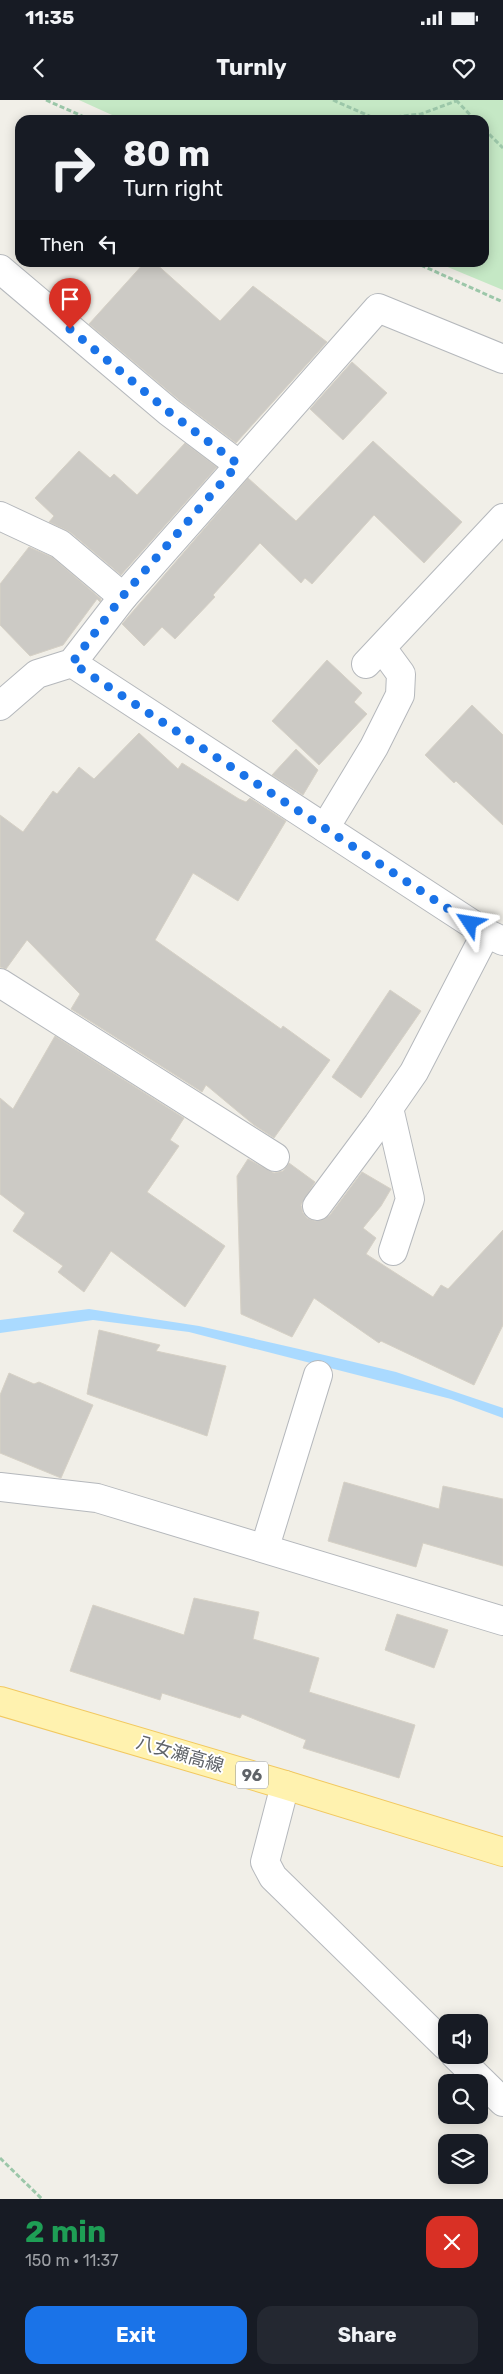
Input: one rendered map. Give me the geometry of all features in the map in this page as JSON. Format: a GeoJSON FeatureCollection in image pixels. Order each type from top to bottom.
{"type":"FeatureCollection","features":[{"type":"Feature","properties":{"kind":"main road","name":"八女瀬高線"},"geometry":{"type":"LineString","coordinates":[[0,1701],[503,1852]]}},
{"type":"Feature","properties":{"kind":"street"},"geometry":{"type":"LineString","coordinates":[[0,269],[169,412],[238,464]]}},
{"type":"Feature","properties":{"kind":"street"},"geometry":{"type":"LineString","coordinates":[[0,706],[37,674],[72,663],[122,597],[378,308],[503,359]]}},
{"type":"Feature","properties":{"kind":"street"},"geometry":{"type":"LineString","coordinates":[[0,516],[60,544],[122,597]]}},
{"type":"Feature","properties":{"kind":"street"},"geometry":{"type":"LineString","coordinates":[[325,828],[374,747],[400,695],[401,674],[374,656],[503,518]]}},
{"type":"Feature","properties":{"kind":"street"},"geometry":{"type":"LineString","coordinates":[[72,663],[494,937],[414,1072],[317,1206]]}},
{"type":"Feature","properties":{"kind":"street"},"geometry":{"type":"LineString","coordinates":[[0,982],[275,1157]]}},
{"type":"Feature","properties":{"kind":"street"},"geometry":{"type":"LineString","coordinates":[[389,1108],[410,1199],[393,1252]]}},
{"type":"Feature","properties":{"kind":"street"},"geometry":{"type":"LineString","coordinates":[[265,1547],[318,1375]]}},
{"type":"Feature","properties":{"kind":"street"},"geometry":{"type":"LineString","coordinates":[[0,1487],[97,1498],[265,1547],[503,1621]]}},
{"type":"Feature","properties":{"kind":"street"},"geometry":{"type":"LineString","coordinates":[[285,1785],[265,1862],[273,1877],[438,2038]]}},
{"type":"Feature","properties":{"kind":"street"},"geometry":{"type":"LineString","coordinates":[[464,2064],[503,2102]]}},
{"type":"Feature","properties":{"kind":"path"},"geometry":{"type":"LineString","coordinates":[[46,100],[80,115]]}},
{"type":"Feature","properties":{"kind":"path"},"geometry":{"type":"LineString","coordinates":[[333,100],[367,115]]}},
{"type":"Feature","properties":{"kind":"path"},"geometry":{"type":"LineString","coordinates":[[413,115],[422,114],[456,100],[470,115]]}},
{"type":"Feature","properties":{"kind":"path"},"geometry":{"type":"LineString","coordinates":[[489,134],[503,148]]}},
{"type":"Feature","properties":{"kind":"path"},"geometry":{"type":"LineString","coordinates":[[425,267],[503,302]]}},
{"type":"Feature","properties":{"kind":"path"},"geometry":{"type":"LineString","coordinates":[[0,2158],[42,2199]]}},
{"type":"Feature","properties":{"kind":"green space"},"geometry":{"type":"Polygon","coordinates":[[[79,100],[503,100],[503,290],[448,267],[489,267],[489,115],[112,115],[79,100]]]}},
{"type":"Feature","properties":{"kind":"water"},"geometry":{"type":"Polygon","coordinates":[[[89,1309],[199,1326],[396,1372],[503,1408],[503,1418],[451,1399],[189,1332],[93,1320],[0,1333],[0,1320],[89,1309]]]}},
{"type":"Feature","properties":{"kind":"building"},"geometry":{"type":"Polygon","coordinates":[[[140,267],[160,267],[220,321],[253,286],[327,342],[236,443],[179,400],[89,324],[140,267]]]}},
{"type":"Feature","properties":{"kind":"building"},"geometry":{"type":"Polygon","coordinates":[[[352,362],[387,393],[343,440],[310,409],[352,362]]]}},
{"type":"Feature","properties":{"kind":"building"},"geometry":{"type":"Polygon","coordinates":[[[373,441],[462,522],[424,563],[374,515],[312,584],[305,578],[301,583],[260,543],[213,595],[215,597],[175,639],[162,627],[144,646],[122,624],[248,478],[296,521],[373,441]]]}},
{"type":"Feature","properties":{"kind":"building"},"geometry":{"type":"Polygon","coordinates":[[[185,443],[217,467],[121,575],[70,532],[49,522],[54,516],[35,498],[79,451],[110,478],[114,474],[137,495],[185,443]]]}},
{"type":"Feature","properties":{"kind":"building"},"geometry":{"type":"Polygon","coordinates":[[[29,547],[52,557],[101,599],[100,602],[97,599],[63,645],[30,656],[0,625],[0,584],[29,547]]]}},
{"type":"Feature","properties":{"kind":"building"},"geometry":{"type":"Polygon","coordinates":[[[327,660],[362,693],[354,702],[367,714],[319,765],[272,721],[327,660]]]}},
{"type":"Feature","properties":{"kind":"building"},"geometry":{"type":"Polygon","coordinates":[[[472,705],[503,735],[503,825],[425,755],[472,705]]]}},
{"type":"Feature","properties":{"kind":"building"},"geometry":{"type":"Polygon","coordinates":[[[139,733],[178,769],[182,763],[239,799],[246,802],[250,798],[286,821],[238,901],[193,873],[155,940],[281,1029],[283,1026],[330,1060],[274,1138],[254,1125],[206,1085],[202,1092],[71,1009],[80,994],[27,940],[6,969],[0,967],[0,815],[23,832],[53,791],[57,794],[79,767],[94,779],[139,733]]]}},
{"type":"Feature","properties":{"kind":"building"},"geometry":{"type":"Polygon","coordinates":[[[296,749],[318,770],[303,795],[272,775],[296,749]]]}},
{"type":"Feature","properties":{"kind":"building"},"geometry":{"type":"Polygon","coordinates":[[[390,990],[421,1011],[361,1098],[332,1077],[390,990]]]}},
{"type":"Feature","properties":{"kind":"building"},"geometry":{"type":"Polygon","coordinates":[[[55,1036],[184,1118],[170,1140],[179,1146],[147,1192],[225,1246],[185,1307],[111,1251],[84,1292],[58,1272],[63,1266],[13,1231],[25,1213],[0,1194],[0,1098],[13,1109],[55,1036]]]}},
{"type":"Feature","properties":{"kind":"building"},"geometry":{"type":"Polygon","coordinates":[[[248,1159],[274,1173],[283,1171],[289,1163],[315,1182],[301,1205],[303,1213],[307,1218],[315,1221],[323,1220],[330,1215],[362,1172],[391,1189],[381,1206],[363,1228],[376,1238],[366,1254],[433,1297],[441,1285],[448,1289],[503,1230],[503,1325],[474,1385],[381,1341],[379,1343],[314,1298],[292,1337],[241,1314],[237,1176],[248,1159]]]}},
{"type":"Feature","properties":{"kind":"building"},"geometry":{"type":"Polygon","coordinates":[[[99,1330],[160,1345],[156,1351],[226,1366],[207,1436],[87,1394],[99,1330]]]}},
{"type":"Feature","properties":{"kind":"building"},"geometry":{"type":"Polygon","coordinates":[[[9,1373],[34,1384],[39,1382],[93,1405],[61,1478],[0,1453],[0,1395],[9,1373]]]}},
{"type":"Feature","properties":{"kind":"building"},"geometry":{"type":"Polygon","coordinates":[[[344,1482],[439,1509],[443,1486],[503,1499],[503,1566],[423,1543],[416,1567],[328,1541],[344,1482]]]}},
{"type":"Feature","properties":{"kind":"building"},"geometry":{"type":"Polygon","coordinates":[[[194,1598],[259,1612],[253,1639],[319,1658],[309,1692],[415,1725],[399,1778],[303,1748],[306,1740],[242,1714],[240,1718],[162,1693],[160,1700],[70,1671],[93,1605],[184,1635],[194,1598]]]}},
{"type":"Feature","properties":{"kind":"building"},"geometry":{"type":"Polygon","coordinates":[[[397,1614],[448,1630],[434,1668],[385,1650],[397,1614]]]}},
{"type":"Feature","properties":{"kind":"route"},"geometry":{"type":"LineString","coordinates":[[70,329],[169,412],[238,464],[122,597],[72,663],[470,923]]}}]}
